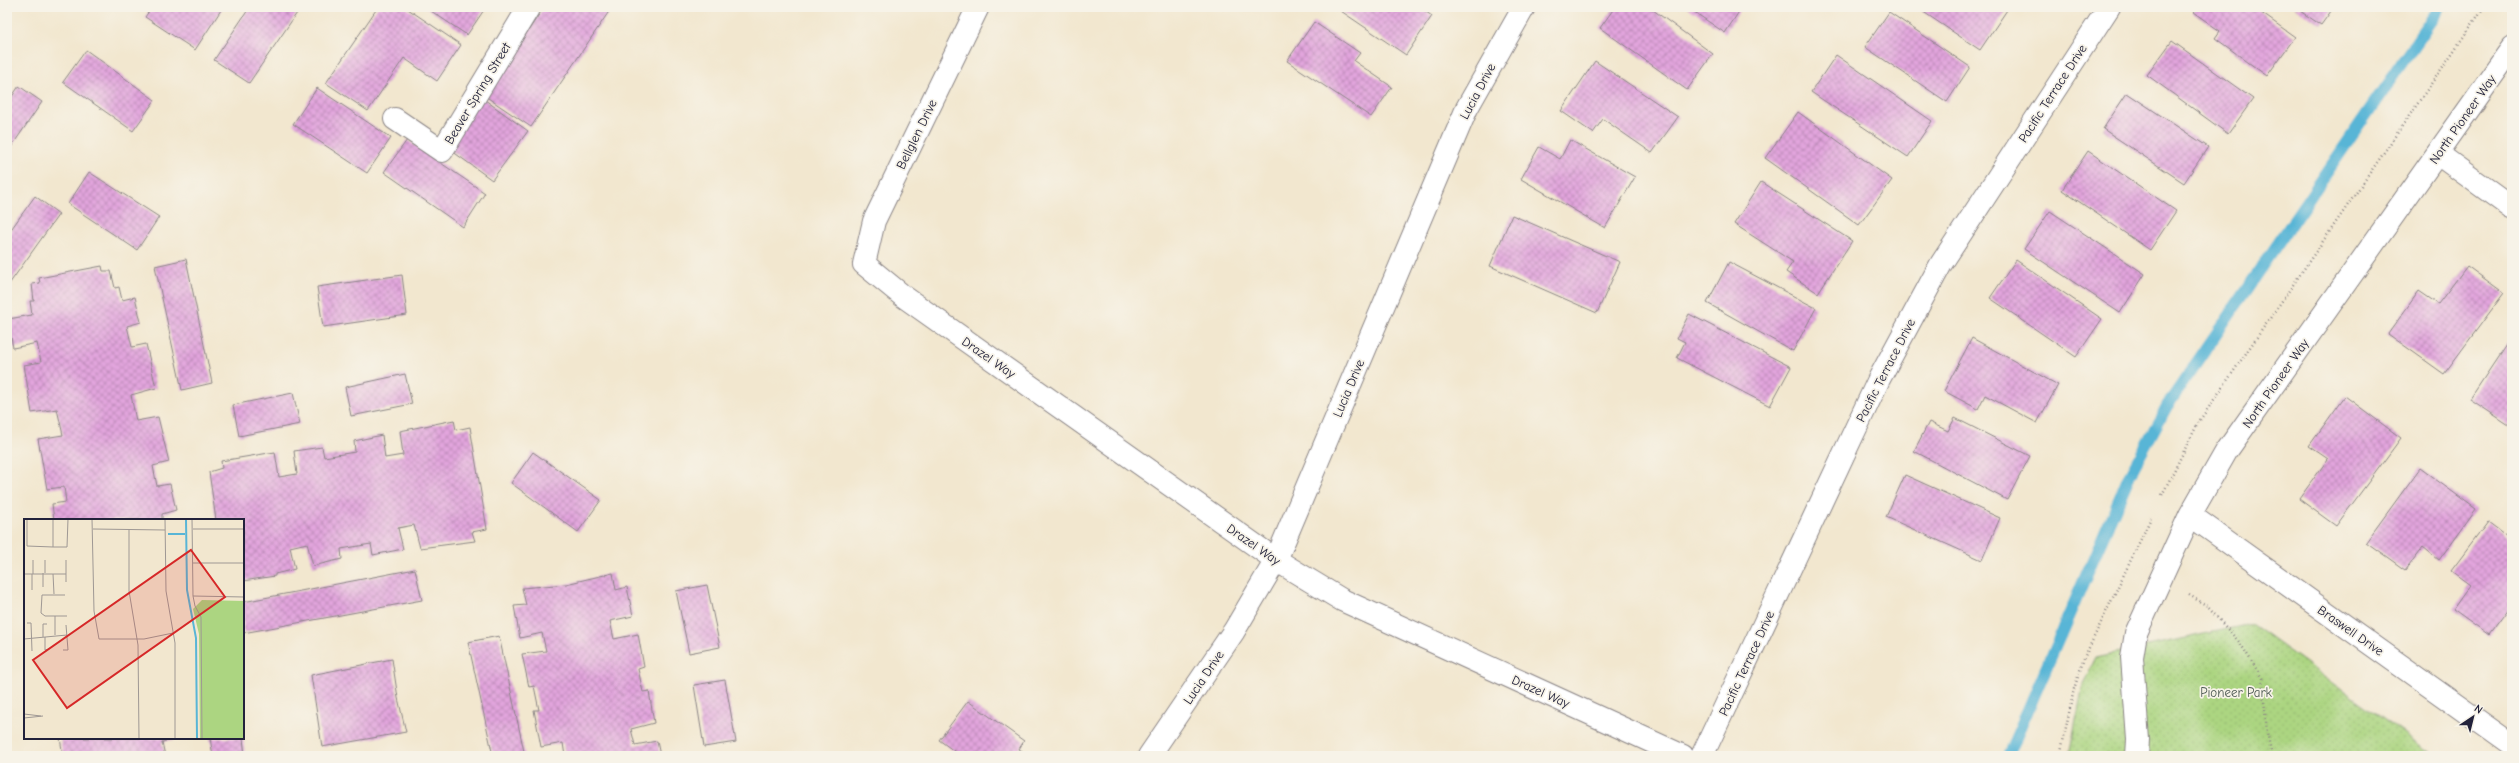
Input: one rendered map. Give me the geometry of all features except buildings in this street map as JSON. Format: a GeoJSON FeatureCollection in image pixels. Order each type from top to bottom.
{"type":"FeatureCollection","features":[{"type":"Feature","properties":{"kind":"street","name":"Beaver Spring Street"},"geometry":{"type":"LineString","coordinates":[[396,120],[442,151],[529,7]]}},
{"type":"Feature","properties":{"kind":"street","name":"Bellglen Drive"},"geometry":{"type":"LineString","coordinates":[[864,264],[874,221],[978,7]]}},
{"type":"Feature","properties":{"kind":"street","name":"Lucia Drive"},"geometry":{"type":"LineString","coordinates":[[1149,756],[1234,630],[1276,560],[1467,108],[1524,7]]}},
{"type":"Feature","properties":{"kind":"street","name":"Pacific Terrace Drive"},"geometry":{"type":"LineString","coordinates":[[1702,756],[1879,379],[1941,264],[2109,7]]}},
{"type":"Feature","properties":{"kind":"street","name":"North Pioneer Way"},"geometry":{"type":"LineString","coordinates":[[2137,756],[2138,740],[2132,657],[2136,633],[2190,515],[2226,452],[2512,48]]}},
{"type":"Feature","properties":{"kind":"street"},"geometry":{"type":"LineString","coordinates":[[2438,154],[2512,208]]}},
{"type":"Feature","properties":{"kind":"street","name":"Drazel Way"},"geometry":{"type":"LineString","coordinates":[[864,264],[903,296],[1276,560],[1342,600],[1683,756]]}},
{"type":"Feature","properties":{"kind":"street","name":"Braswell Drive"},"geometry":{"type":"LineString","coordinates":[[2190,515],[2512,745]]}},
{"type":"Feature","properties":{"kind":"path"},"geometry":{"type":"LineString","coordinates":[[2130,561],[2206,605],[2240,643],[2262,678],[2267,732],[2272,756]]}},
{"type":"Feature","properties":{"kind":"green space","name":"Pioneer Park"},"geometry":{"type":"Polygon","coordinates":[[[2251,624],[2435,756],[2069,756],[2083,684],[2096,657],[2251,624]]]}},
{"type":"Feature","properties":{"kind":"waterway"},"geometry":{"type":"LineString","coordinates":[[2008,756],[2130,474],[2167,406],[2440,7]]}}]}
